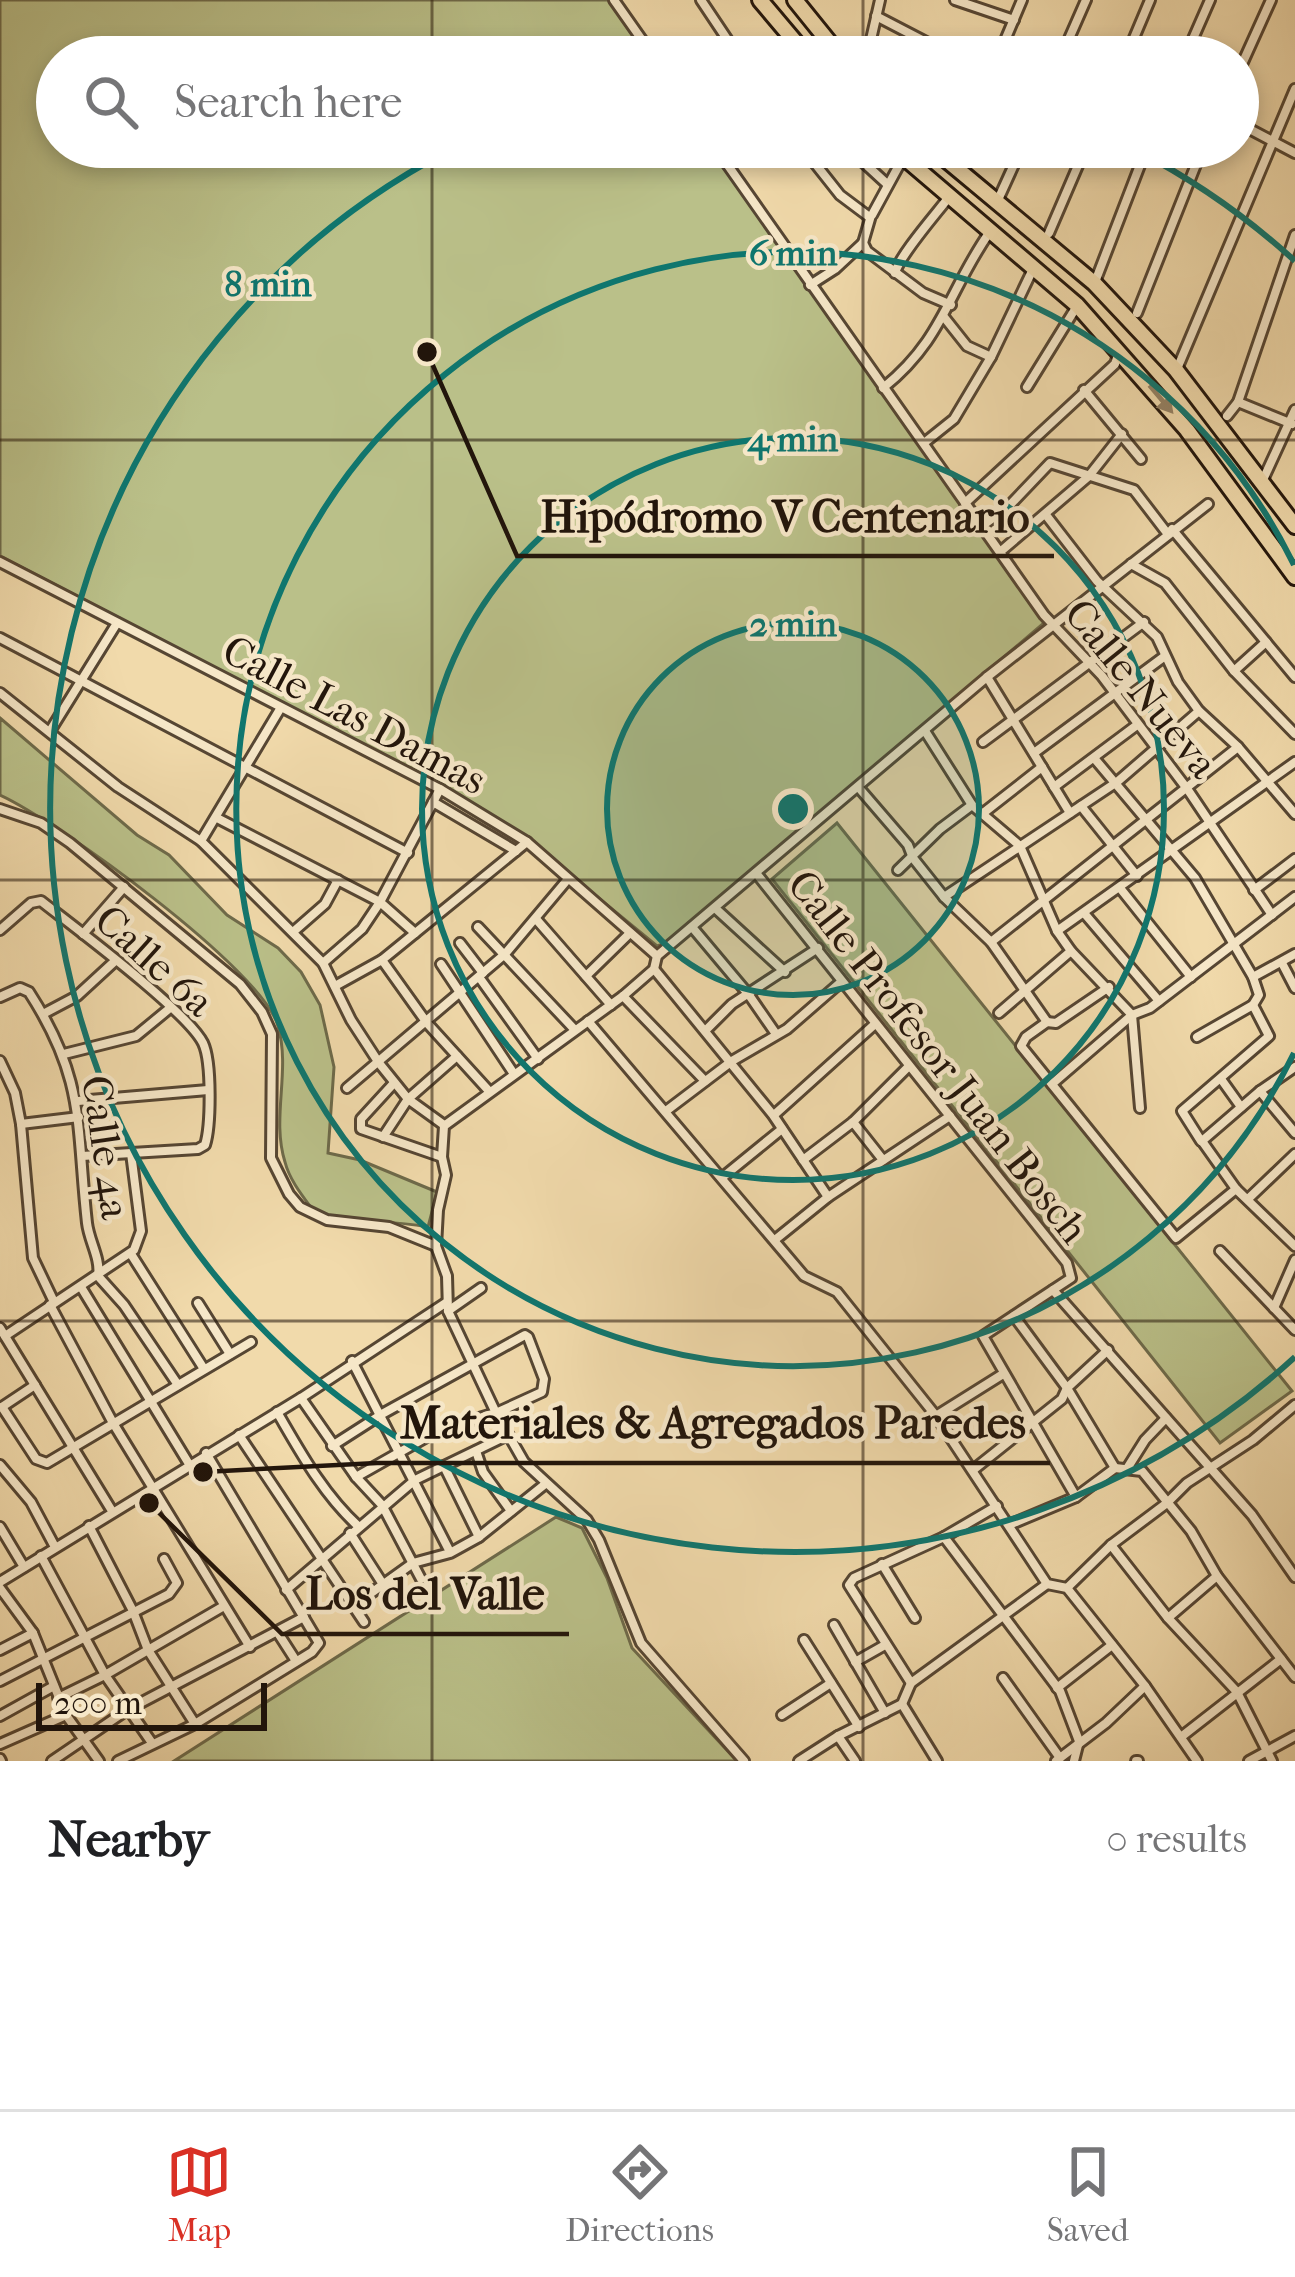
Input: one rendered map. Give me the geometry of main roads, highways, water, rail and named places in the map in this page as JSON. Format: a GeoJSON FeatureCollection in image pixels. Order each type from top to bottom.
{"type":"FeatureCollection","features":[{"type":"Feature","properties":{"kind":"main road"},"geometry":{"type":"LineString","coordinates":[[760,0],[790,36]]}},
{"type":"Feature","properties":{"kind":"main road"},"geometry":{"type":"LineString","coordinates":[[795,0],[824,36]]}},
{"type":"Feature","properties":{"kind":"main road"},"geometry":{"type":"LineString","coordinates":[[915,168],[1077,305],[1117,348],[1186,430],[1295,577]]}},
{"type":"Feature","properties":{"kind":"main road"},"geometry":{"type":"LineString","coordinates":[[956,168],[1094,284],[1176,370],[1295,526]]}},
{"type":"Feature","properties":{"kind":"place","name":"Hipódromo V Centenario"},"geometry":{"type":"Point","coordinates":[427,352]}},
{"type":"Feature","properties":{"kind":"place","name":"Materiales & Agregados Paredes"},"geometry":{"type":"Point","coordinates":[203,1472]}},
{"type":"Feature","properties":{"kind":"place","name":"Los del Valle"},"geometry":{"type":"Point","coordinates":[149,1503]}}]}
